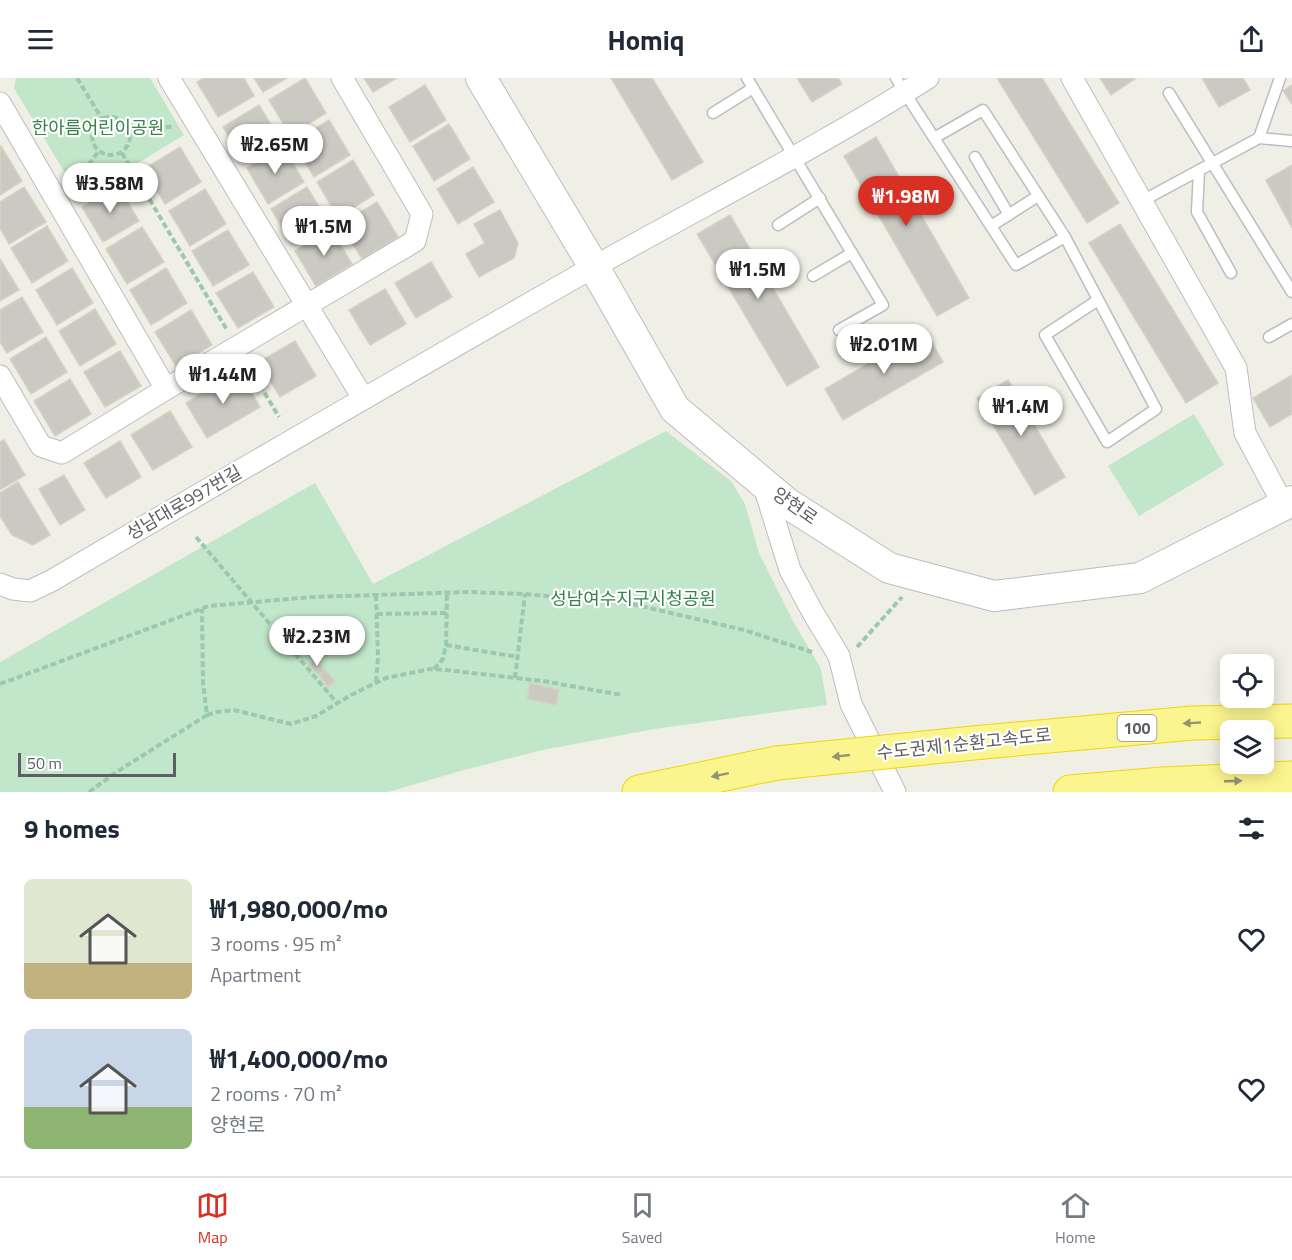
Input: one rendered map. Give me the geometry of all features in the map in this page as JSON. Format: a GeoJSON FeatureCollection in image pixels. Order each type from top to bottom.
{"type":"FeatureCollection","features":[{"type":"Feature","properties":{"kind":"highway","name":"수도권제1순환고속도로"},"geometry":{"type":"LineString","coordinates":[[639,792],[777,763],[1192,723],[1292,721]]}},
{"type":"Feature","properties":{"kind":"highway"},"geometry":{"type":"LineString","coordinates":[[1070,792],[1164,784],[1292,778]]}},
{"type":"Feature","properties":{"kind":"main road","name":"양현로"},"geometry":{"type":"LineString","coordinates":[[481,78],[594,267],[675,409],[787,503],[889,568],[994,596],[1140,578],[1288,503]]}},
{"type":"Feature","properties":{"kind":"street"},"geometry":{"type":"LineString","coordinates":[[169,78],[363,398]]}},
{"type":"Feature","properties":{"kind":"street"},"geometry":{"type":"LineString","coordinates":[[0,376],[41,446],[62,453],[415,241],[422,214],[342,78]]}},
{"type":"Feature","properties":{"kind":"street","name":"성남대로997번길"},"geometry":{"type":"LineString","coordinates":[[0,584],[30,591],[51,582],[363,398],[594,267],[795,157],[900,85],[928,78]]}},
{"type":"Feature","properties":{"kind":"street"},"geometry":{"type":"LineString","coordinates":[[1072,78],[1236,368],[1245,433],[1288,503]]}},
{"type":"Feature","properties":{"kind":"street"},"geometry":{"type":"LineString","coordinates":[[0,103],[166,389]]}},
{"type":"Feature","properties":{"kind":"street"},"geometry":{"type":"LineString","coordinates":[[763,482],[790,570],[839,656],[851,704],[895,792]]}},
{"type":"Feature","properties":{"kind":"lane"},"geometry":{"type":"LineString","coordinates":[[1259,138],[1280,78]]}},
{"type":"Feature","properties":{"kind":"lane"},"geometry":{"type":"LineString","coordinates":[[713,113],[750,83],[883,305],[839,330]]}},
{"type":"Feature","properties":{"kind":"lane"},"geometry":{"type":"LineString","coordinates":[[900,85],[1016,266],[1065,237]]}},
{"type":"Feature","properties":{"kind":"lane"},"geometry":{"type":"LineString","coordinates":[[1169,93],[1292,292]]}},
{"type":"Feature","properties":{"kind":"lane"},"geometry":{"type":"LineString","coordinates":[[934,138],[983,110],[1065,237],[1156,410],[1107,442],[1045,335],[1098,300]]}},
{"type":"Feature","properties":{"kind":"lane"},"geometry":{"type":"LineString","coordinates":[[1142,201],[1259,138],[1292,141]]}},
{"type":"Feature","properties":{"kind":"lane"},"geometry":{"type":"LineString","coordinates":[[975,157],[1009,215]]}},
{"type":"Feature","properties":{"kind":"lane"},"geometry":{"type":"LineString","coordinates":[[1199,170],[1197,212],[1231,273]]}},
{"type":"Feature","properties":{"kind":"lane"},"geometry":{"type":"LineString","coordinates":[[991,226],[1038,196]]}},
{"type":"Feature","properties":{"kind":"lane"},"geometry":{"type":"LineString","coordinates":[[778,225],[820,198]]}},
{"type":"Feature","properties":{"kind":"lane"},"geometry":{"type":"LineString","coordinates":[[813,276],[852,253]]}},
{"type":"Feature","properties":{"kind":"lane"},"geometry":{"type":"LineString","coordinates":[[1269,337],[1292,324]]}},
{"type":"Feature","properties":{"kind":"path"},"geometry":{"type":"LineString","coordinates":[[77,78],[102,119]]}},
{"type":"Feature","properties":{"kind":"path"},"geometry":{"type":"LineString","coordinates":[[113,117],[124,122],[130,133],[129,142],[122,153],[111,156],[99,151],[92,134],[102,119],[113,117]]}},
{"type":"Feature","properties":{"kind":"path"},"geometry":{"type":"LineString","coordinates":[[130,133],[196,123]]}},
{"type":"Feature","properties":{"kind":"path"},"geometry":{"type":"LineString","coordinates":[[59,204],[99,151]]}},
{"type":"Feature","properties":{"kind":"path"},"geometry":{"type":"LineString","coordinates":[[122,153],[279,417]]}},
{"type":"Feature","properties":{"kind":"path"},"geometry":{"type":"LineString","coordinates":[[196,537],[337,703]]}},
{"type":"Feature","properties":{"kind":"path"},"geometry":{"type":"LineString","coordinates":[[0,684],[209,606],[312,597],[447,592],[525,594],[642,606],[744,630],[802,648],[841,665],[906,592]]}},
{"type":"Feature","properties":{"kind":"path"},"geometry":{"type":"LineString","coordinates":[[434,669],[443,659],[446,645],[447,592]]}},
{"type":"Feature","properties":{"kind":"path"},"geometry":{"type":"LineString","coordinates":[[515,678],[525,594]]}},
{"type":"Feature","properties":{"kind":"path"},"geometry":{"type":"LineString","coordinates":[[376,595],[378,657],[376,682]]}},
{"type":"Feature","properties":{"kind":"path"},"geometry":{"type":"LineString","coordinates":[[202,609],[203,683],[207,715]]}},
{"type":"Feature","properties":{"kind":"path"},"geometry":{"type":"LineString","coordinates":[[377,614],[447,613]]}},
{"type":"Feature","properties":{"kind":"path"},"geometry":{"type":"LineString","coordinates":[[446,645],[518,657]]}},
{"type":"Feature","properties":{"kind":"path"},"geometry":{"type":"LineString","coordinates":[[90,792],[118,771],[207,715],[234,710],[291,724],[328,711],[337,703],[376,682],[411,672],[434,669],[543,681],[622,695]]}},
{"type":"Feature","properties":{"kind":"green space","name":"한아름어린이공원"},"geometry":{"type":"Polygon","coordinates":[[[16,78],[150,78],[184,135],[80,198],[14,88],[16,78]]]}},
{"type":"Feature","properties":{"kind":"green space"},"geometry":{"type":"Polygon","coordinates":[[[1194,414],[1224,465],[1139,516],[1108,466],[1194,414]]]}},
{"type":"Feature","properties":{"kind":"green space","name":"성남여수지구시청공원"},"geometry":{"type":"Polygon","coordinates":[[[666,431],[731,481],[745,504],[759,553],[793,621],[821,669],[827,705],[654,729],[543,750],[388,792],[0,792],[0,662],[315,483],[373,584],[666,431]]]}},
{"type":"Feature","properties":{"kind":"building"},"geometry":{"type":"Polygon","coordinates":[[[204,78],[244,78],[254,96],[218,117],[197,82],[204,78]]]}},
{"type":"Feature","properties":{"kind":"building"},"geometry":{"type":"Polygon","coordinates":[[[254,78],[287,78],[263,92],[254,78]]]}},
{"type":"Feature","properties":{"kind":"building"},"geometry":{"type":"Polygon","coordinates":[[[305,78],[326,113],[290,135],[269,100],[305,78]]]}},
{"type":"Feature","properties":{"kind":"building"},"geometry":{"type":"Polygon","coordinates":[[[364,78],[397,78],[373,92],[364,78]]]}},
{"type":"Feature","properties":{"kind":"building"},"geometry":{"type":"Polygon","coordinates":[[[611,78],[652,78],[703,162],[672,180],[611,78]]]}},
{"type":"Feature","properties":{"kind":"building"},"geometry":{"type":"Polygon","coordinates":[[[797,78],[838,78],[842,84],[812,102],[797,78]]]}},
{"type":"Feature","properties":{"kind":"building"},"geometry":{"type":"Polygon","coordinates":[[[997,78],[1042,78],[1119,203],[1087,223],[997,78]]]}},
{"type":"Feature","properties":{"kind":"building"},"geometry":{"type":"Polygon","coordinates":[[[1100,78],[1136,78],[1111,95],[1100,78]]]}},
{"type":"Feature","properties":{"kind":"building"},"geometry":{"type":"Polygon","coordinates":[[[1202,78],[1243,78],[1250,90],[1219,107],[1202,78]]]}},
{"type":"Feature","properties":{"kind":"building"},"geometry":{"type":"Polygon","coordinates":[[[425,85],[446,120],[410,142],[389,107],[425,85]]]}},
{"type":"Feature","properties":{"kind":"building"},"geometry":{"type":"Polygon","coordinates":[[[1292,85],[1292,104],[1283,91],[1292,85]]]}},
{"type":"Feature","properties":{"kind":"building"},"geometry":{"type":"Polygon","coordinates":[[[259,105],[280,140],[244,162],[223,127],[259,105]]]}},
{"type":"Feature","properties":{"kind":"building"},"geometry":{"type":"Polygon","coordinates":[[[329,120],[350,155],[314,177],[293,142],[329,120]]]}},
{"type":"Feature","properties":{"kind":"building"},"geometry":{"type":"Polygon","coordinates":[[[449,124],[470,159],[434,181],[413,146],[449,124]]]}},
{"type":"Feature","properties":{"kind":"building"},"geometry":{"type":"Polygon","coordinates":[[[876,137],[969,298],[937,316],[844,156],[876,137]]]}},
{"type":"Feature","properties":{"kind":"building"},"geometry":{"type":"Polygon","coordinates":[[[0,147],[22,181],[0,195],[0,147]]]}},
{"type":"Feature","properties":{"kind":"building"},"geometry":{"type":"Polygon","coordinates":[[[180,147],[201,182],[165,204],[144,169],[180,147]]]}},
{"type":"Feature","properties":{"kind":"building"},"geometry":{"type":"Polygon","coordinates":[[[283,147],[304,182],[268,204],[247,168],[283,147]]]}},
{"type":"Feature","properties":{"kind":"building"},"geometry":{"type":"Polygon","coordinates":[[[353,160],[374,195],[338,217],[317,182],[353,160]]]}},
{"type":"Feature","properties":{"kind":"building"},"geometry":{"type":"Polygon","coordinates":[[[1292,165],[1292,228],[1266,180],[1292,165]]]}},
{"type":"Feature","properties":{"kind":"building"},"geometry":{"type":"Polygon","coordinates":[[[473,167],[494,202],[458,224],[437,189],[473,167]]]}},
{"type":"Feature","properties":{"kind":"building"},"geometry":{"type":"Polygon","coordinates":[[[118,186],[139,221],[103,242],[82,207],[118,186]]]}},
{"type":"Feature","properties":{"kind":"building"},"geometry":{"type":"Polygon","coordinates":[[[24,187],[46,222],[9,244],[0,228],[0,202],[24,187]]]}},
{"type":"Feature","properties":{"kind":"building"},"geometry":{"type":"Polygon","coordinates":[[[307,187],[328,222],[292,244],[271,209],[307,187]]]}},
{"type":"Feature","properties":{"kind":"building"},"geometry":{"type":"Polygon","coordinates":[[[205,189],[226,224],[190,246],[169,211],[205,189]]]}},
{"type":"Feature","properties":{"kind":"building"},"geometry":{"type":"Polygon","coordinates":[[[377,202],[398,237],[362,259],[341,224],[377,202]]]}},
{"type":"Feature","properties":{"kind":"building"},"geometry":{"type":"Polygon","coordinates":[[[500,210],[518,243],[514,258],[479,277],[466,254],[485,243],[474,224],[500,210]]]}},
{"type":"Feature","properties":{"kind":"building"},"geometry":{"type":"Polygon","coordinates":[[[730,215],[819,367],[787,386],[697,234],[730,215]]]}},
{"type":"Feature","properties":{"kind":"building"},"geometry":{"type":"Polygon","coordinates":[[[1120,224],[1218,383],[1186,403],[1089,243],[1120,224]]]}},
{"type":"Feature","properties":{"kind":"building"},"geometry":{"type":"Polygon","coordinates":[[[47,226],[68,261],[32,283],[11,248],[47,226]]]}},
{"type":"Feature","properties":{"kind":"building"},"geometry":{"type":"Polygon","coordinates":[[[142,227],[164,262],[127,284],[106,249],[142,227]]]}},
{"type":"Feature","properties":{"kind":"building"},"geometry":{"type":"Polygon","coordinates":[[[331,229],[352,264],[316,286],[295,251],[331,229]]]}},
{"type":"Feature","properties":{"kind":"building"},"geometry":{"type":"Polygon","coordinates":[[[228,230],[249,265],[213,286],[192,251],[228,230]]]}},
{"type":"Feature","properties":{"kind":"building"},"geometry":{"type":"Polygon","coordinates":[[[0,259],[19,290],[0,301],[0,259]]]}},
{"type":"Feature","properties":{"kind":"building"},"geometry":{"type":"Polygon","coordinates":[[[431,262],[452,297],[416,318],[395,283],[431,262]]]}},
{"type":"Feature","properties":{"kind":"building"},"geometry":{"type":"Polygon","coordinates":[[[72,268],[93,303],[57,325],[36,290],[72,268]]]}},
{"type":"Feature","properties":{"kind":"building"},"geometry":{"type":"Polygon","coordinates":[[[166,268],[187,303],[151,325],[130,290],[166,268]]]}},
{"type":"Feature","properties":{"kind":"building"},"geometry":{"type":"Polygon","coordinates":[[[253,272],[274,307],[238,328],[216,293],[253,272]]]}},
{"type":"Feature","properties":{"kind":"building"},"geometry":{"type":"Polygon","coordinates":[[[385,289],[406,324],[370,345],[349,310],[385,289]]]}},
{"type":"Feature","properties":{"kind":"building"},"geometry":{"type":"Polygon","coordinates":[[[22,297],[43,332],[7,353],[0,342],[0,310],[22,297]]]}},
{"type":"Feature","properties":{"kind":"building"},"geometry":{"type":"Polygon","coordinates":[[[95,309],[116,344],[80,366],[59,331],[95,309]]]}},
{"type":"Feature","properties":{"kind":"building"},"geometry":{"type":"Polygon","coordinates":[[[191,310],[212,345],[176,366],[155,332],[191,310]]]}},
{"type":"Feature","properties":{"kind":"building"},"geometry":{"type":"Polygon","coordinates":[[[925,330],[943,362],[843,420],[825,389],[925,330]]]}},
{"type":"Feature","properties":{"kind":"building"},"geometry":{"type":"Polygon","coordinates":[[[46,337],[67,372],[31,394],[10,359],[46,337]]]}},
{"type":"Feature","properties":{"kind":"building"},"geometry":{"type":"Polygon","coordinates":[[[295,341],[316,376],[280,397],[259,362],[295,341]]]}},
{"type":"Feature","properties":{"kind":"building"},"geometry":{"type":"Polygon","coordinates":[[[120,351],[141,386],[105,407],[84,372],[120,351]]]}},
{"type":"Feature","properties":{"kind":"building"},"geometry":{"type":"Polygon","coordinates":[[[239,371],[260,407],[207,438],[186,403],[239,371]]]}},
{"type":"Feature","properties":{"kind":"building"},"geometry":{"type":"Polygon","coordinates":[[[1292,375],[1292,414],[1270,427],[1253,398],[1292,375]]]}},
{"type":"Feature","properties":{"kind":"building"},"geometry":{"type":"Polygon","coordinates":[[[70,379],[91,414],[55,436],[34,401],[70,379]]]}},
{"type":"Feature","properties":{"kind":"building"},"geometry":{"type":"Polygon","coordinates":[[[1008,380],[1065,477],[1035,495],[977,398],[1008,380]]]}},
{"type":"Feature","properties":{"kind":"building"},"geometry":{"type":"Polygon","coordinates":[[[170,411],[192,447],[153,470],[131,435],[170,411]]]}},
{"type":"Feature","properties":{"kind":"building"},"geometry":{"type":"Polygon","coordinates":[[[4,440],[25,475],[0,490],[0,442],[4,440]]]}},
{"type":"Feature","properties":{"kind":"building"},"geometry":{"type":"Polygon","coordinates":[[[120,441],[141,477],[106,498],[84,463],[120,441]]]}},
{"type":"Feature","properties":{"kind":"building"},"geometry":{"type":"Polygon","coordinates":[[[64,475],[85,510],[60,525],[39,489],[64,475]]]}},
{"type":"Feature","properties":{"kind":"building"},"geometry":{"type":"Polygon","coordinates":[[[18,482],[50,535],[33,545],[12,535],[0,516],[0,493],[18,482]]]}},
{"type":"Feature","properties":{"kind":"building"},"geometry":{"type":"Polygon","coordinates":[[[315,658],[325,670],[319,675],[309,664],[315,658]]]}},
{"type":"Feature","properties":{"kind":"building"},"geometry":{"type":"Polygon","coordinates":[[[325,670],[335,681],[328,687],[319,675],[325,670]]]}},
{"type":"Feature","properties":{"kind":"building"},"geometry":{"type":"Polygon","coordinates":[[[530,683],[559,690],[556,705],[527,699],[530,683]]]}}]}
